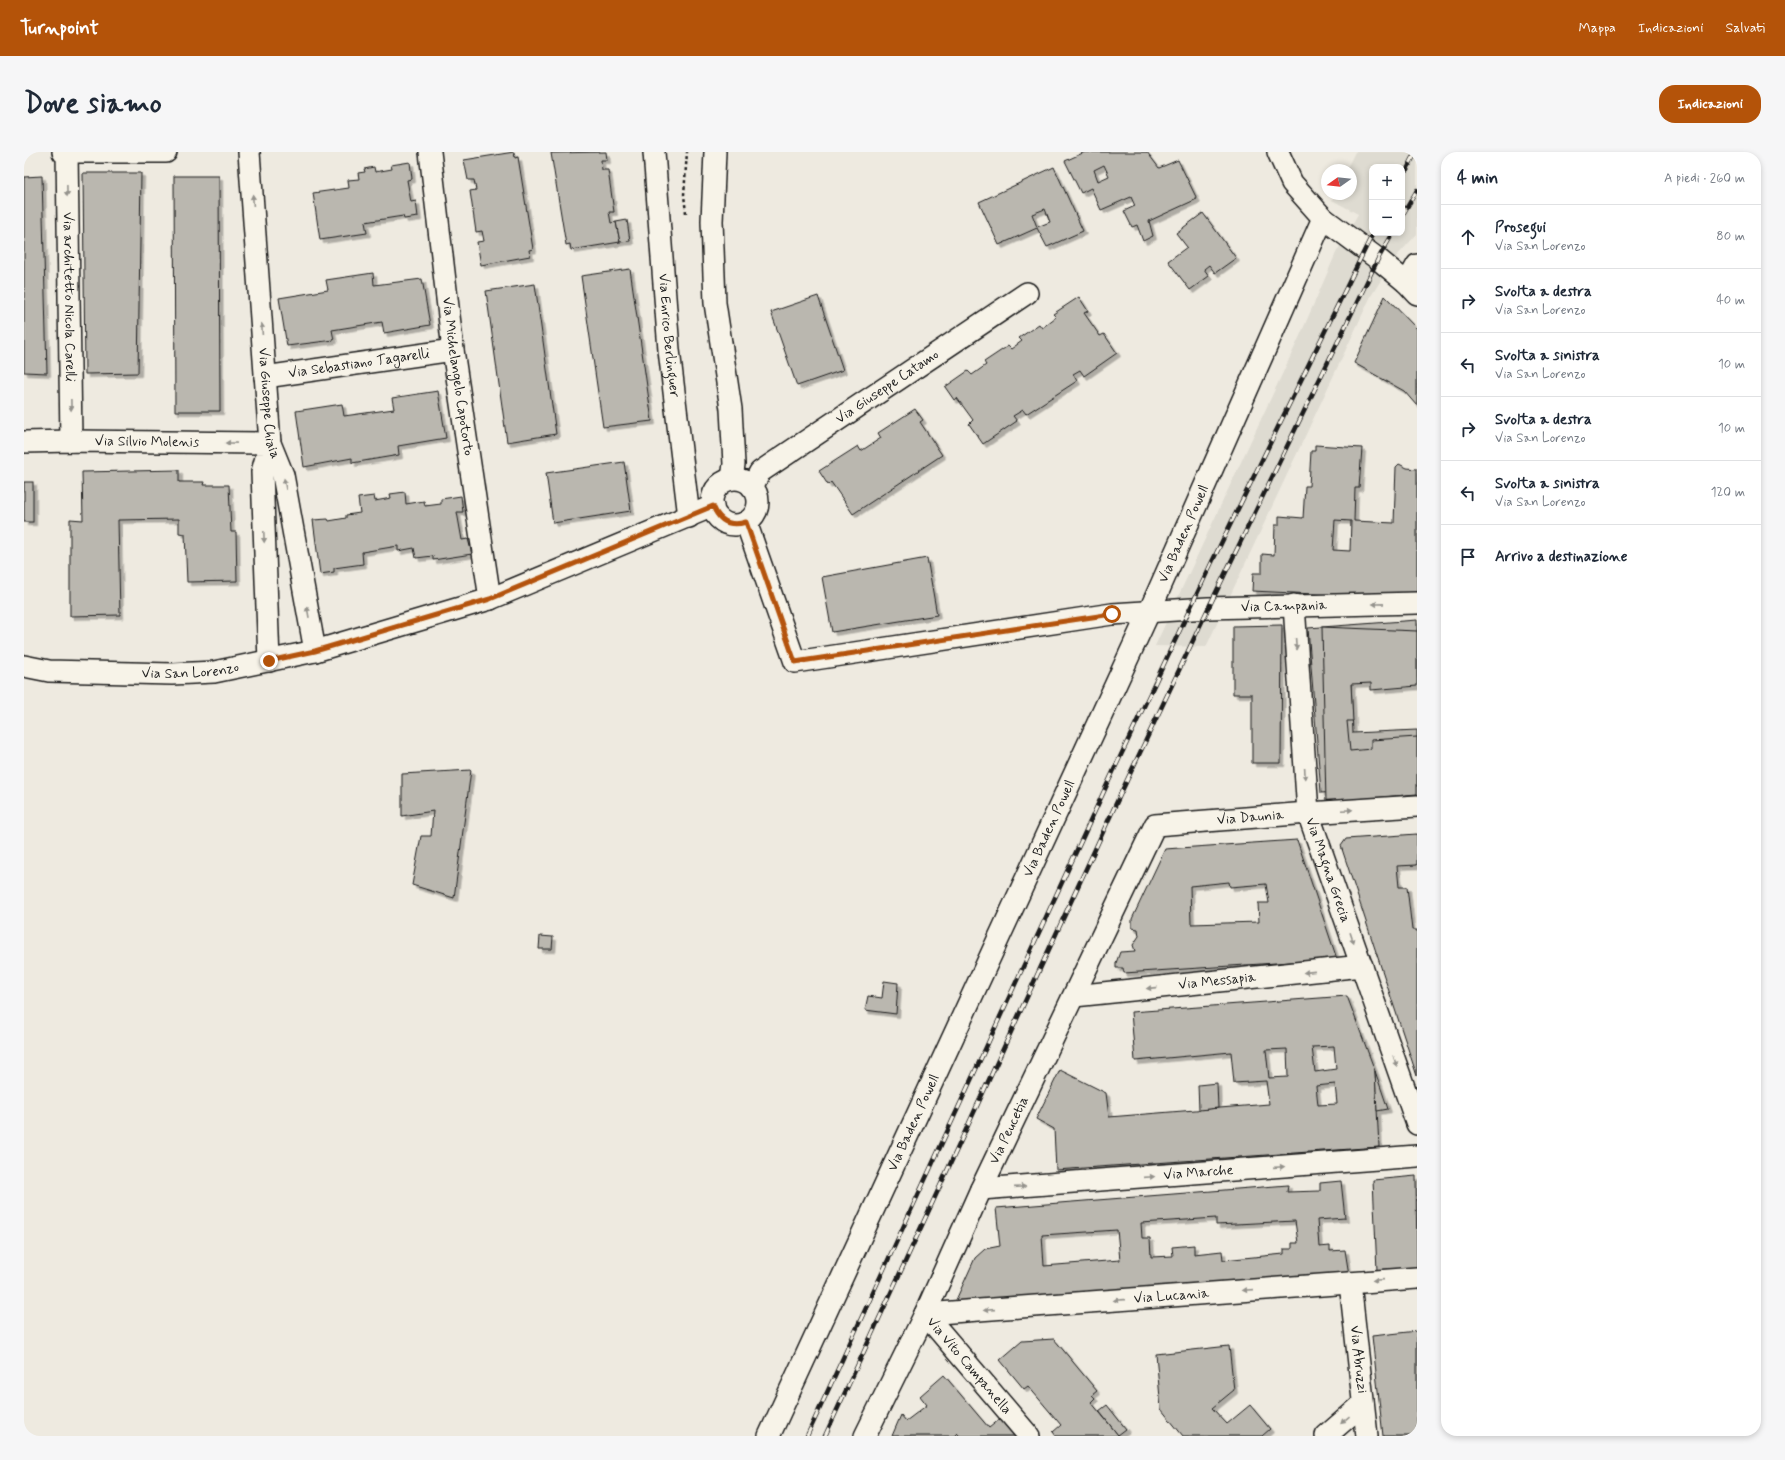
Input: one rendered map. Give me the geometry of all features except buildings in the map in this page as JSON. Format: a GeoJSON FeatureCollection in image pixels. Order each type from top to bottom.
{"type":"FeatureCollection","features":[{"type":"Feature","properties":{"kind":"street"},"geometry":{"type":"LineString","coordinates":[[63,152],[166,152]]}},
{"type":"Feature","properties":{"kind":"street","name":"Via architetto Nicola Carelli"},"geometry":{"type":"LineString","coordinates":[[67,152],[71,441]]}},
{"type":"Feature","properties":{"kind":"street","name":"Via Giuseppe Chiaia"},"geometry":{"type":"LineString","coordinates":[[249,152],[270,443],[283,475],[315,651]]}},
{"type":"Feature","properties":{"kind":"street","name":"Via Michelangelo Capotorto"},"geometry":{"type":"LineString","coordinates":[[430,152],[453,350],[490,599]]}},
{"type":"Feature","properties":{"kind":"street","name":"Via Enrico Berlinguer"},"geometry":{"type":"LineString","coordinates":[[654,152],[669,350],[689,517]]}},
{"type":"Feature","properties":{"kind":"street"},"geometry":{"type":"LineString","coordinates":[[715,152],[712,221],[715,296],[731,409],[734,464],[732,479]]}},
{"type":"Feature","properties":{"kind":"street"},"geometry":{"type":"LineString","coordinates":[[1278,152],[1292,183],[1323,218],[1412,289],[1417,265]]}},
{"type":"Feature","properties":{"kind":"street","name":"Via Baden Powell"},"geometry":{"type":"LineString","coordinates":[[769,1436],[1150,610],[1323,218]]}},
{"type":"Feature","properties":{"kind":"street","name":"Via Giuseppe Catamo"},"geometry":{"type":"LineString","coordinates":[[752,487],[760,472],[1027,293]]}},
{"type":"Feature","properties":{"kind":"street","name":"Via Sebastiano Tagarelli"},"geometry":{"type":"LineString","coordinates":[[265,377],[453,350]]}},
{"type":"Feature","properties":{"kind":"street","name":"Via Silvio Molenis"},"geometry":{"type":"LineString","coordinates":[[24,442],[270,443]]}},
{"type":"Feature","properties":{"kind":"street"},"geometry":{"type":"LineString","coordinates":[[269,661],[262,472],[270,443]]}},
{"type":"Feature","properties":{"kind":"street"},"geometry":{"type":"LineString","coordinates":[[740,479],[752,487],[756,492],[758,506],[756,512],[746,522],[732,524],[720,518],[713,506],[715,492],[725,481],[740,479]]}},
{"type":"Feature","properties":{"kind":"street","name":"Via San Lorenzo"},"geometry":{"type":"LineString","coordinates":[[24,666],[49,671],[172,674],[214,672],[315,651],[490,599],[713,506]]}},
{"type":"Feature","properties":{"kind":"street"},"geometry":{"type":"LineString","coordinates":[[746,522],[795,662],[1112,614],[1150,610]]}},
{"type":"Feature","properties":{"kind":"street","name":"Via Campania"},"geometry":{"type":"LineString","coordinates":[[1150,610],[1294,605],[1417,603]]}},
{"type":"Feature","properties":{"kind":"street","name":"Via Magna Grecia"},"geometry":{"type":"LineString","coordinates":[[1294,605],[1308,812],[1417,1124]]}},
{"type":"Feature","properties":{"kind":"street","name":"Via Daunia"},"geometry":{"type":"LineString","coordinates":[[1155,825],[1308,812],[1417,806]]}},
{"type":"Feature","properties":{"kind":"street","name":"Via Peucetia"},"geometry":{"type":"LineString","coordinates":[[865,1436],[925,1314],[981,1190],[1155,825]]}},
{"type":"Feature","properties":{"kind":"street","name":"Via Messapia"},"geometry":{"type":"LineString","coordinates":[[1074,996],[1362,966]]}},
{"type":"Feature","properties":{"kind":"street","name":"Via Marche"},"geometry":{"type":"LineString","coordinates":[[981,1190],[1417,1156]]}},
{"type":"Feature","properties":{"kind":"street","name":"Via Lucania"},"geometry":{"type":"LineString","coordinates":[[925,1314],[1417,1278]]}},
{"type":"Feature","properties":{"kind":"street","name":"Via Abruzzi"},"geometry":{"type":"LineString","coordinates":[[1350,1283],[1367,1436]]}},
{"type":"Feature","properties":{"kind":"street","name":"Via Vito Campanella"},"geometry":{"type":"LineString","coordinates":[[925,1314],[1029,1436]]}},
{"type":"Feature","properties":{"kind":"street"},"geometry":{"type":"LineString","coordinates":[[1326,1436],[1363,1404]]}},
{"type":"Feature","properties":{"kind":"shaded area"},"geometry":{"type":"Polygon","coordinates":[[[1355,152],[1417,152],[1417,234],[1395,258],[1371,296],[1206,647],[1155,646],[1299,338],[1336,253],[1358,214],[1332,200],[1357,200],[1357,164],[1349,164],[1355,152]]]}},
{"type":"Feature","properties":{"kind":"railway"},"geometry":{"type":"LineString","coordinates":[[1405,173],[1416,152]]}},
{"type":"Feature","properties":{"kind":"railway"},"geometry":{"type":"LineString","coordinates":[[1405,211],[1417,190]]}},
{"type":"Feature","properties":{"kind":"railway"},"geometry":{"type":"LineString","coordinates":[[807,1436],[1105,789],[1211,564],[1372,236]]}},
{"type":"Feature","properties":{"kind":"railway"},"geometry":{"type":"LineString","coordinates":[[825,1436],[1120,795],[1206,613],[1378,259],[1391,236]]}},
{"type":"Feature","properties":{"kind":"route"},"geometry":{"type":"LineString","coordinates":[[269,661],[315,651],[490,599],[713,506],[720,518],[726,522],[739,524],[746,522],[795,662],[1112,614]]}}]}
